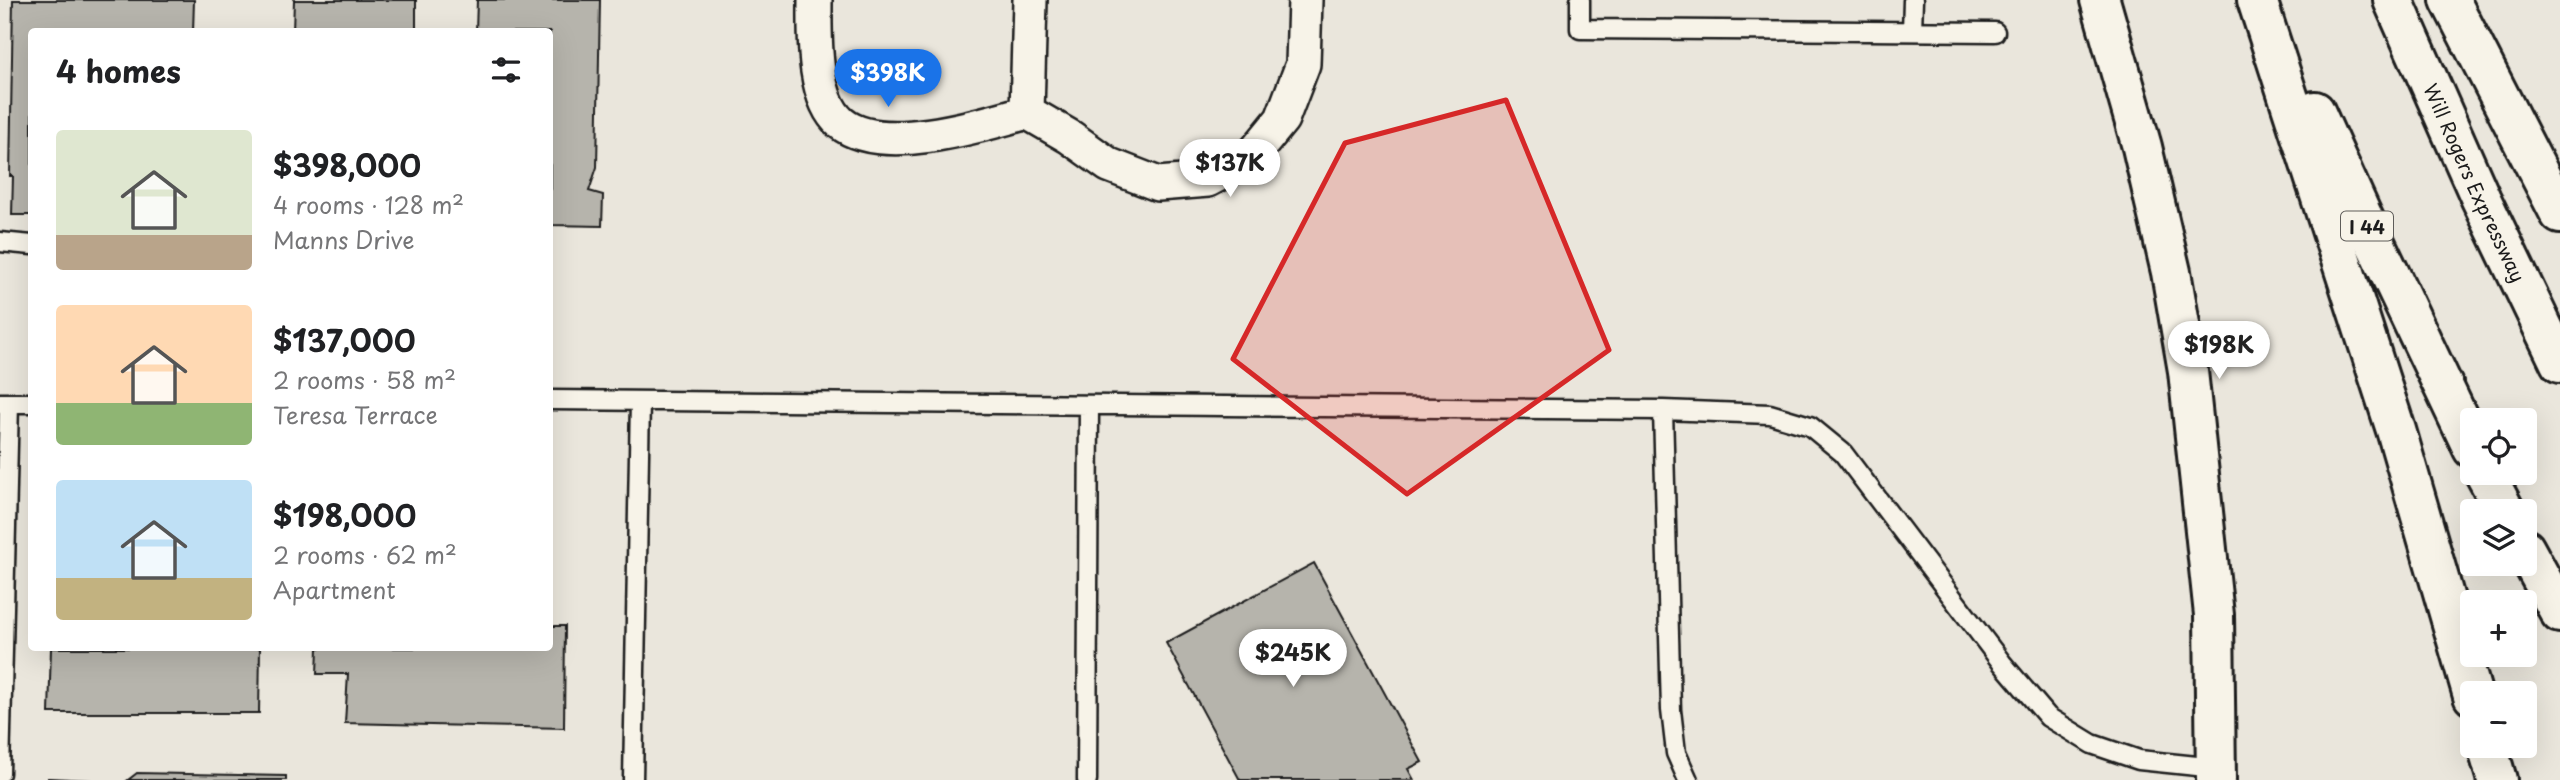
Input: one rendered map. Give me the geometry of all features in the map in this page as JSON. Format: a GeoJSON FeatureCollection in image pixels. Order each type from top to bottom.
{"type":"FeatureCollection","features":[{"type":"Feature","properties":{"kind":"main road"},"geometry":{"type":"LineString","coordinates":[[2099,0],[2142,147],[2171,272],[2188,371],[2214,615],[2216,774]]}},
{"type":"Feature","properties":{"kind":"main road"},"geometry":{"type":"LineString","coordinates":[[2257,0],[2396,430],[2469,681]]}},
{"type":"Feature","properties":{"kind":"main road","name":"I 44"},"geometry":{"type":"LineString","coordinates":[[2265,0],[2361,213],[2460,422]]}},
{"type":"Feature","properties":{"kind":"main road","name":"Will Rogers Expressway"},"geometry":{"type":"LineString","coordinates":[[2393,0],[2482,199],[2560,363]]}},
{"type":"Feature","properties":{"kind":"main road"},"geometry":{"type":"LineString","coordinates":[[2449,0],[2560,214]]}},
{"type":"Feature","properties":{"kind":"main road"},"geometry":{"type":"LineString","coordinates":[[2537,571],[2560,612]]}},
{"type":"Feature","properties":{"kind":"main road"},"geometry":{"type":"LineString","coordinates":[[2491,758],[2497,780]]}},
{"type":"Feature","properties":{"kind":"street"},"geometry":{"type":"LineString","coordinates":[[816,0],[816,57],[819,79],[827,102],[840,122],[862,134],[918,138],[977,127],[1027,112],[1070,136],[1109,166],[1158,184],[1208,180],[1251,157],[1282,119],[1303,64],[1305,0]]}},
{"type":"Feature","properties":{"kind":"street"},"geometry":{"type":"LineString","coordinates":[[1027,112],[1030,0]]}},
{"type":"Feature","properties":{"kind":"lane"},"geometry":{"type":"LineString","coordinates":[[1580,0],[1580,29],[1995,32]]}},
{"type":"Feature","properties":{"kind":"lane"},"geometry":{"type":"LineString","coordinates":[[1912,31],[1913,0]]}},
{"type":"Feature","properties":{"kind":"lane"},"geometry":{"type":"LineString","coordinates":[[0,242],[28,245]]}},
{"type":"Feature","properties":{"kind":"lane"},"geometry":{"type":"LineString","coordinates":[[553,400],[1663,410],[1770,414],[1810,426],[1843,453],[2002,663],[2048,717],[2092,744],[2139,760],[2216,774]]}},
{"type":"Feature","properties":{"kind":"lane"},"geometry":{"type":"LineString","coordinates":[[633,780],[640,401]]}},
{"type":"Feature","properties":{"kind":"lane"},"geometry":{"type":"LineString","coordinates":[[0,773],[4,403],[28,402]]}},
{"type":"Feature","properties":{"kind":"lane"},"geometry":{"type":"LineString","coordinates":[[1087,780],[1089,405]]}},
{"type":"Feature","properties":{"kind":"lane"},"geometry":{"type":"LineString","coordinates":[[1663,410],[1671,710],[1676,753],[1688,780]]}},
{"type":"Feature","properties":{"kind":"highlighted area"},"geometry":{"type":"Polygon","coordinates":[[[1506,100],[1609,350],[1407,494],[1233,359],[1345,143],[1506,100]]]}},
{"type":"Feature","properties":{"kind":"building"},"geometry":{"type":"Polygon","coordinates":[[[13,0],[194,0],[193,28],[28,28],[28,215],[12,215],[13,176],[10,176],[13,0]]]}},
{"type":"Feature","properties":{"kind":"building"},"geometry":{"type":"Polygon","coordinates":[[[294,0],[416,0],[416,28],[293,28],[294,0]]]}},
{"type":"Feature","properties":{"kind":"building"},"geometry":{"type":"Polygon","coordinates":[[[477,0],[600,0],[597,167],[589,191],[603,195],[602,226],[553,225],[553,28],[476,28],[477,0]]]}},
{"type":"Feature","properties":{"kind":"building"},"geometry":{"type":"Polygon","coordinates":[[[1314,563],[1422,762],[1408,769],[1414,780],[1240,780],[1166,643],[1314,563]]]}},
{"type":"Feature","properties":{"kind":"building"},"geometry":{"type":"Polygon","coordinates":[[[553,626],[565,626],[564,728],[345,723],[348,674],[317,674],[318,651],[553,651],[553,626]]]}},
{"type":"Feature","properties":{"kind":"building"},"geometry":{"type":"Polygon","coordinates":[[[51,651],[260,651],[259,713],[49,713],[51,651]]]}},
{"type":"Feature","properties":{"kind":"building"},"geometry":{"type":"Polygon","coordinates":[[[137,773],[286,776],[286,780],[128,780],[137,773]]]}},
{"type":"Feature","properties":{"kind":"building"},"geometry":{"type":"Polygon","coordinates":[[[48,778],[92,780],[48,780],[48,778]]]}}]}
